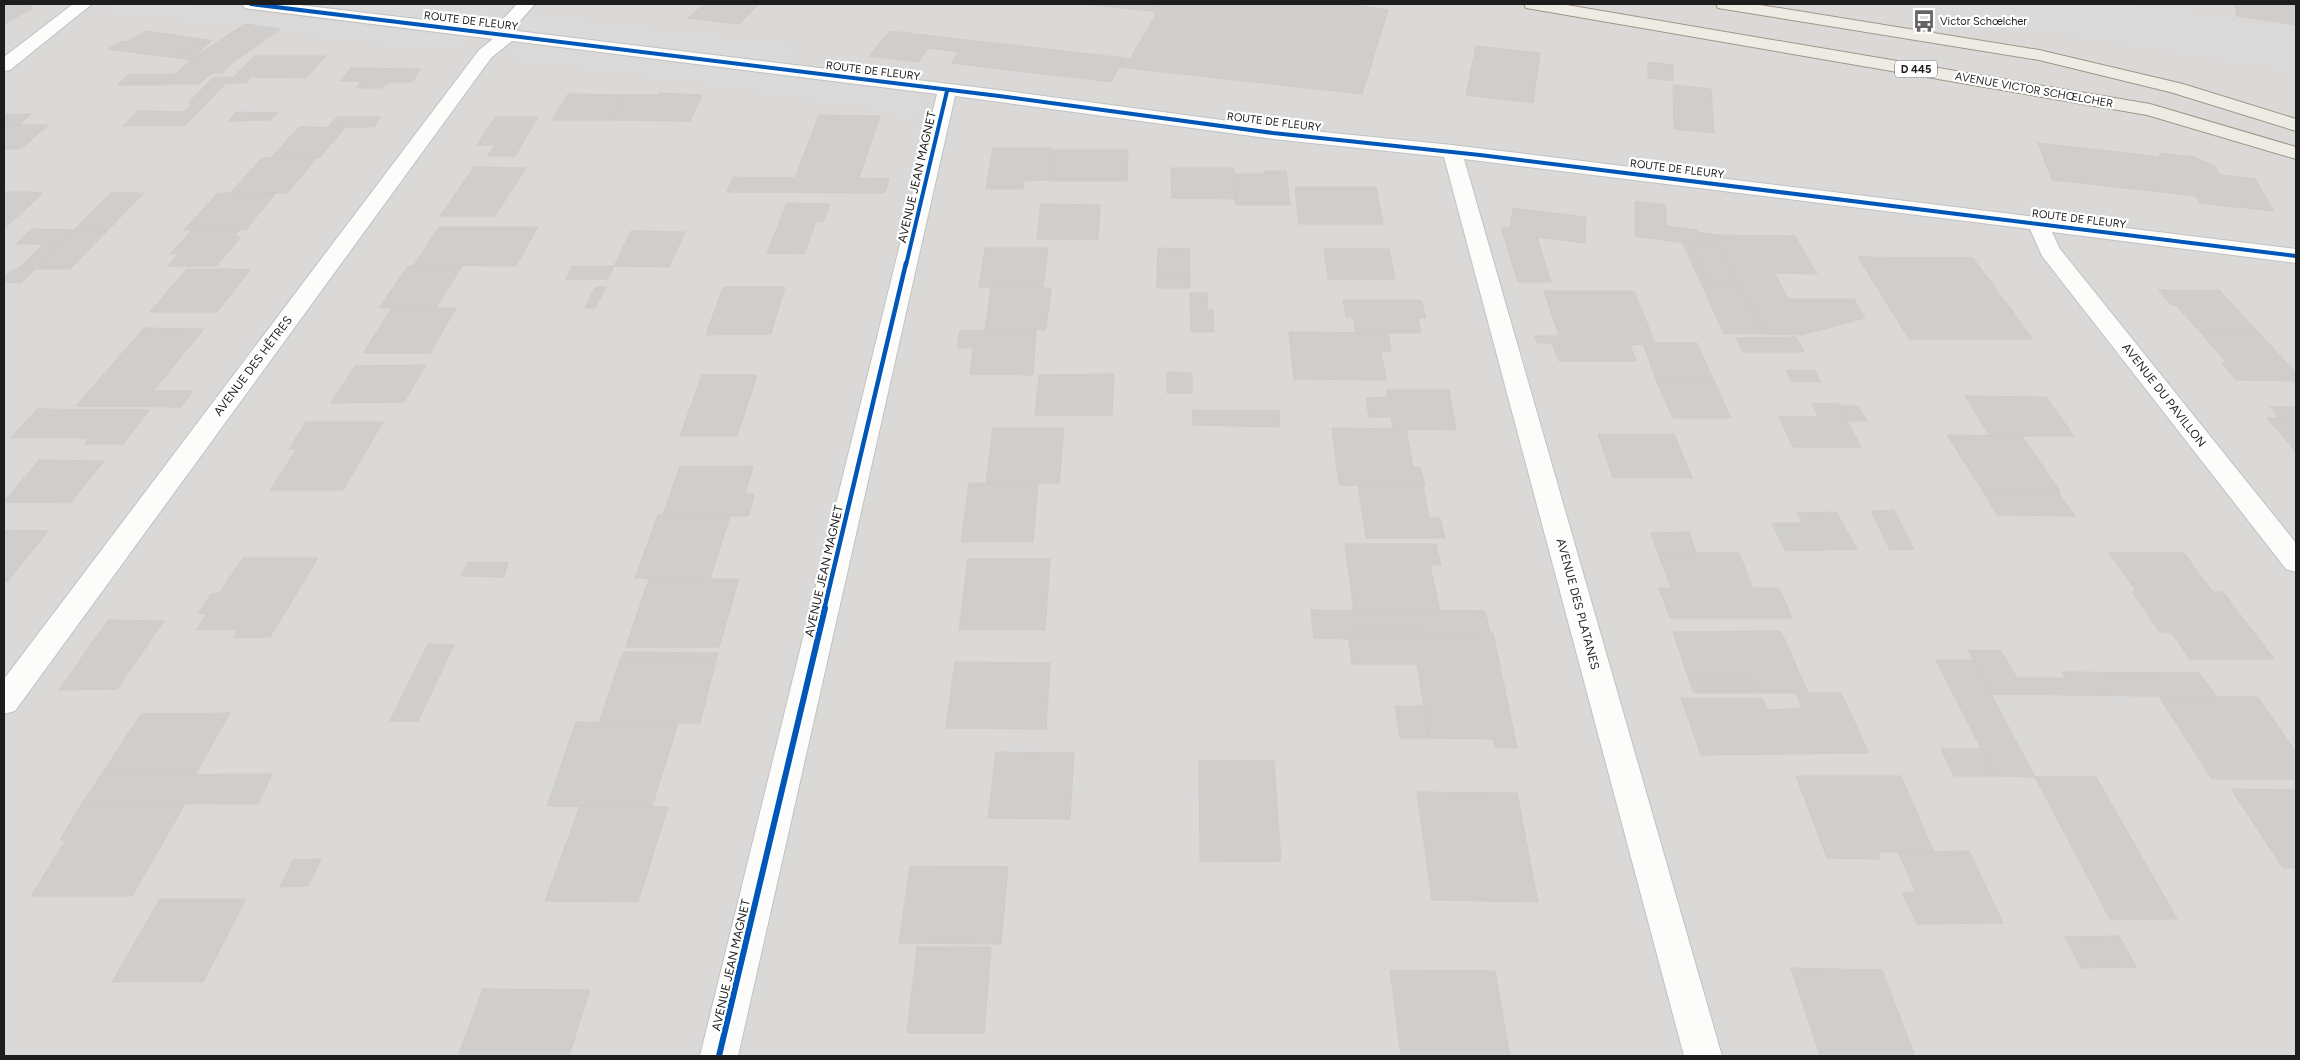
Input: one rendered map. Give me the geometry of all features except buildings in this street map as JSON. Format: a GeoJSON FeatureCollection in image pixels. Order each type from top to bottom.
{"type":"FeatureCollection","features":[{"type":"Feature","properties":{"kind":"main road","name":"AVENUE VICTOR SCHŒLCHER"},"geometry":{"type":"LineString","coordinates":[[1532,4],[2150,110],[2296,153]]}},
{"type":"Feature","properties":{"kind":"main road"},"geometry":{"type":"LineString","coordinates":[[1724,4],[2039,55],[2176,88],[2296,125]]}},
{"type":"Feature","properties":{"kind":"street"},"geometry":{"type":"LineString","coordinates":[[4,66],[83,4]]}},
{"type":"Feature","properties":{"kind":"street","name":"ROUTE DE FLEURY"},"geometry":{"type":"LineString","coordinates":[[251,4],[1273,132],[1452,151],[2296,256]]}},
{"type":"Feature","properties":{"kind":"street","name":"AVENUE DES HÊTRES"},"geometry":{"type":"LineString","coordinates":[[4,702],[485,54],[504,35],[526,4]]}},
{"type":"Feature","properties":{"kind":"street","name":"AVENUE JEAN MAGNET"},"geometry":{"type":"LineString","coordinates":[[720,1056],[947,90]]}},
{"type":"Feature","properties":{"kind":"street","name":"AVENUE DES PLATANES"},"geometry":{"type":"LineString","coordinates":[[1452,151],[1704,1056]]}},
{"type":"Feature","properties":{"kind":"street","name":"AVENUE DU PAVILLON"},"geometry":{"type":"LineString","coordinates":[[2038,224],[2050,251],[2296,562]]}},
{"type":"Feature","properties":{"kind":"shaded area"},"geometry":{"type":"Polygon","coordinates":[[[4,4],[2296,4],[2296,1056],[4,1056],[4,4]]]}},
{"type":"Feature","properties":{"kind":"shaded area"},"geometry":{"type":"Polygon","coordinates":[[[129,4],[160,4],[468,38],[449,48],[108,8],[129,4]]]}},
{"type":"Feature","properties":{"kind":"shaded area"},"geometry":{"type":"Polygon","coordinates":[[[316,4],[413,4],[498,17],[477,32],[316,4]]]}},
{"type":"Feature","properties":{"kind":"shaded area"},"geometry":{"type":"Polygon","coordinates":[[[1902,4],[2116,4],[2296,32],[2296,68],[1902,4]]]}},
{"type":"Feature","properties":{"kind":"shaded area"},"geometry":{"type":"Polygon","coordinates":[[[527,17],[790,48],[779,61],[519,30],[527,17]]]}},
{"type":"Feature","properties":{"kind":"shaded area"},"geometry":{"type":"Polygon","coordinates":[[[531,49],[905,92],[921,109],[905,114],[866,104],[710,81],[509,55],[531,49]]]}},
{"type":"Feature","properties":{"kind":"cycle path"},"geometry":{"type":"LineString","coordinates":[[251,4],[999,96],[1273,133],[1480,155],[2296,256]]}},
{"type":"Feature","properties":{"kind":"cycle path"},"geometry":{"type":"LineString","coordinates":[[719,1056],[947,91]]}},
{"type":"Feature","properties":{"kind":"place","name":"Victor Schœlcher"},"geometry":{"type":"Point","coordinates":[1924,21]}}]}
